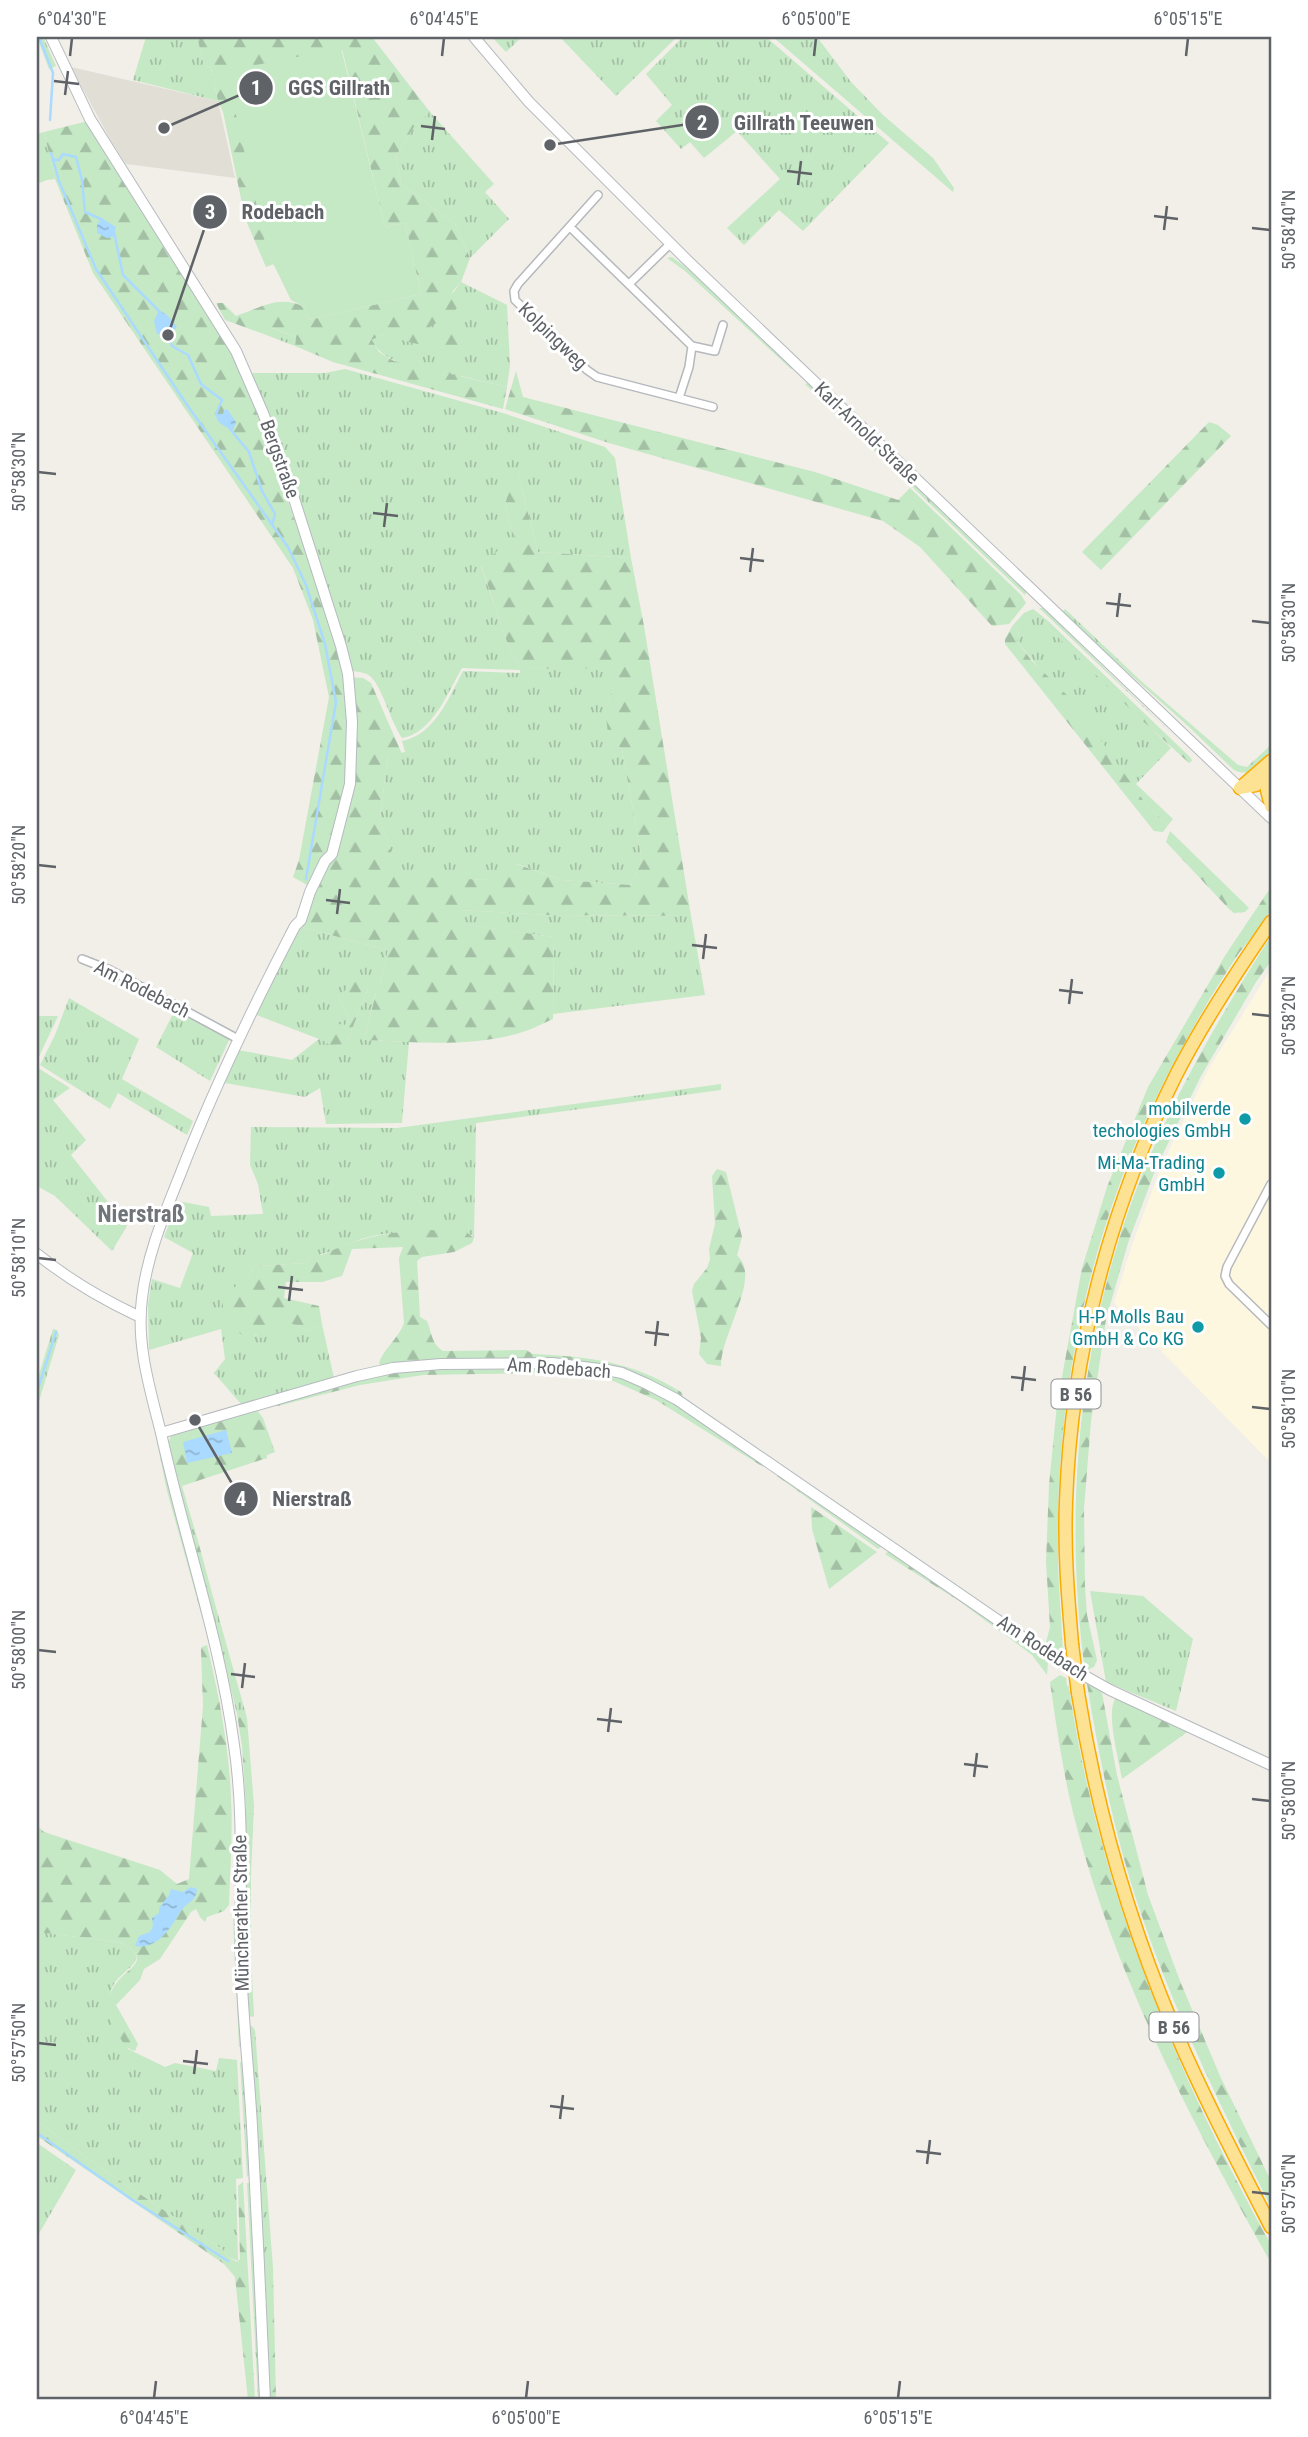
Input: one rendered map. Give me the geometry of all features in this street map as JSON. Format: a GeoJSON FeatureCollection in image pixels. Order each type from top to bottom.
{"type":"FeatureCollection","features":[{"type":"Feature","properties":{"kind":"highway"},"geometry":{"type":"LineString","coordinates":[[1240,788],[1271,761]]}},
{"type":"Feature","properties":{"kind":"highway"},"geometry":{"type":"LineString","coordinates":[[1240,788],[1256,785],[1269,771]]}},
{"type":"Feature","properties":{"kind":"highway"},"geometry":{"type":"LineString","coordinates":[[1269,771],[1267,790],[1271,806]]}},
{"type":"Feature","properties":{"kind":"highway","name":"B 56"},"geometry":{"type":"LineString","coordinates":[[1271,922],[1221,997],[1178,1072],[1141,1153],[1105,1258],[1080,1368],[1070,1444],[1066,1558],[1078,1693],[1103,1817],[1147,1957],[1172,2025],[1271,2227]]}},
{"type":"Feature","properties":{"kind":"street","name":"Bergstraße"},"geometry":{"type":"LineString","coordinates":[[51,37],[96,129],[226,331],[236,351],[290,486],[348,674],[352,722],[350,784],[332,854],[310,892],[301,920],[295,926],[238,1039]]}},
{"type":"Feature","properties":{"kind":"street","name":"Karl-Arnold-Straße"},"geometry":{"type":"LineString","coordinates":[[474,37],[529,102],[670,244],[1271,818]]}},
{"type":"Feature","properties":{"kind":"street","name":"Kolpingweg"},"geometry":{"type":"LineString","coordinates":[[598,195],[519,284],[514,291],[515,300],[597,377],[713,407]]}},
{"type":"Feature","properties":{"kind":"street"},"geometry":{"type":"LineString","coordinates":[[570,227],[692,346],[715,351],[723,325]]}},
{"type":"Feature","properties":{"kind":"street"},"geometry":{"type":"LineString","coordinates":[[629,284],[670,244]]}},
{"type":"Feature","properties":{"kind":"street"},"geometry":{"type":"LineString","coordinates":[[679,398],[689,367],[692,346]]}},
{"type":"Feature","properties":{"kind":"street","name":"Am Rodebach"},"geometry":{"type":"LineString","coordinates":[[82,959],[110,970],[238,1039]]}},
{"type":"Feature","properties":{"kind":"street"},"geometry":{"type":"LineString","coordinates":[[160,1433],[145,1367],[141,1315],[144,1283],[154,1245],[201,1121],[238,1039]]}},
{"type":"Feature","properties":{"kind":"street"},"geometry":{"type":"LineString","coordinates":[[1271,1184],[1225,1276],[1229,1284],[1271,1325]]}},
{"type":"Feature","properties":{"kind":"street"},"geometry":{"type":"LineString","coordinates":[[37,1254],[71,1281],[99,1298],[134,1315],[141,1315]]}},
{"type":"Feature","properties":{"kind":"street","name":"Am Rodebach"},"geometry":{"type":"LineString","coordinates":[[160,1433],[393,1368],[441,1364],[552,1363],[622,1373],[676,1399],[1053,1658],[1110,1690],[1271,1765]]}},
{"type":"Feature","properties":{"kind":"street","name":"Müncherather Straße"},"geometry":{"type":"LineString","coordinates":[[160,1433],[221,1668],[235,1750],[240,1811],[241,1969],[262,2297],[265,2400]]}},
{"type":"Feature","properties":{"kind":"shaded area"},"geometry":{"type":"Polygon","coordinates":[[[71,67],[218,101],[235,178],[126,164],[71,67]]]}},
{"type":"Feature","properties":{"kind":"shaded area"},"geometry":{"type":"Polygon","coordinates":[[[1271,969],[1271,1463],[1114,1303],[1161,1167],[1209,1068],[1271,969]]]}},
{"type":"Feature","properties":{"kind":"green space"},"geometry":{"type":"Polygon","coordinates":[[[37,37],[43,37],[56,66],[49,69],[37,37]]]}},
{"type":"Feature","properties":{"kind":"green space"},"geometry":{"type":"Polygon","coordinates":[[[146,37],[197,37],[204,65],[211,68],[218,101],[133,80],[146,37]]]}},
{"type":"Feature","properties":{"kind":"green space"},"geometry":{"type":"Polygon","coordinates":[[[197,37],[372,37],[430,112],[414,127],[396,156],[401,184],[455,224],[470,258],[461,282],[452,292],[461,302],[454,312],[428,328],[472,339],[466,356],[381,335],[372,340],[379,352],[394,361],[507,387],[503,409],[333,362],[295,346],[296,337],[273,328],[261,333],[225,320],[216,303],[223,303],[236,316],[278,302],[295,303],[304,307],[308,320],[421,294],[405,223],[385,227],[342,49],[267,251],[274,264],[266,267],[245,218],[223,112],[211,68],[204,65],[197,37]]]}},
{"type":"Feature","properties":{"kind":"green space"},"geometry":{"type":"Polygon","coordinates":[[[492,37],[522,37],[506,52],[492,37]]]}},
{"type":"Feature","properties":{"kind":"green space"},"geometry":{"type":"Polygon","coordinates":[[[560,37],[677,37],[616,96],[560,37]]]}},
{"type":"Feature","properties":{"kind":"green space"},"geometry":{"type":"Polygon","coordinates":[[[683,37],[766,37],[889,143],[803,231],[779,210],[744,245],[727,228],[780,179],[737,131],[704,158],[690,142],[681,149],[656,121],[672,105],[646,74],[683,37]]]}},
{"type":"Feature","properties":{"kind":"green space"},"geometry":{"type":"Polygon","coordinates":[[[773,37],[817,37],[851,82],[883,115],[933,158],[954,188],[953,192],[773,37]]]}},
{"type":"Feature","properties":{"kind":"green space"},"geometry":{"type":"Polygon","coordinates":[[[341,48],[385,227],[405,223],[421,294],[308,320],[304,307],[291,300],[267,251],[226,71],[341,48]]]}},
{"type":"Feature","properties":{"kind":"green space"},"geometry":{"type":"Polygon","coordinates":[[[430,112],[494,184],[485,192],[509,219],[470,258],[455,224],[401,184],[396,156],[414,127],[430,112]]]}},
{"type":"Feature","properties":{"kind":"green space"},"geometry":{"type":"Polygon","coordinates":[[[88,121],[233,356],[261,423],[333,631],[344,677],[363,678],[371,683],[402,754],[388,756],[380,818],[398,876],[490,880],[516,864],[562,880],[631,885],[642,860],[622,749],[612,742],[608,733],[605,709],[613,688],[610,668],[520,669],[509,648],[481,565],[502,547],[517,549],[505,504],[509,493],[507,475],[518,474],[538,552],[631,558],[691,916],[548,915],[459,910],[461,924],[554,937],[553,1019],[517,1034],[494,1039],[438,1043],[364,1040],[376,993],[368,989],[346,1044],[330,1045],[317,1037],[327,1022],[345,1025],[349,1019],[339,998],[353,980],[380,983],[388,950],[300,927],[316,890],[293,877],[299,860],[329,697],[313,620],[293,568],[93,273],[55,179],[44,132],[88,121]]]}},
{"type":"Feature","properties":{"kind":"green space"},"geometry":{"type":"Polygon","coordinates":[[[44,132],[55,179],[37,184],[37,134],[44,132]]]}},
{"type":"Feature","properties":{"kind":"green space"},"geometry":{"type":"Polygon","coordinates":[[[672,257],[795,369],[791,369],[685,271],[667,258],[672,257]]]}},
{"type":"Feature","properties":{"kind":"green space"},"geometry":{"type":"Polygon","coordinates":[[[461,282],[507,305],[510,365],[507,387],[398,362],[378,349],[372,340],[381,335],[402,339],[427,328],[461,282]]]}},
{"type":"Feature","properties":{"kind":"green space"},"geometry":{"type":"Polygon","coordinates":[[[272,328],[296,337],[295,346],[261,333],[272,328]]]}},
{"type":"Feature","properties":{"kind":"green space"},"geometry":{"type":"Polygon","coordinates":[[[345,369],[503,413],[605,447],[615,458],[631,558],[538,552],[518,474],[505,504],[517,549],[481,566],[509,648],[520,669],[610,667],[613,688],[605,709],[612,742],[622,749],[642,860],[631,885],[562,880],[517,864],[491,880],[398,877],[380,818],[388,756],[405,752],[402,741],[423,731],[440,714],[463,671],[520,673],[520,670],[462,668],[445,700],[430,720],[413,735],[402,738],[372,678],[365,673],[352,671],[324,575],[249,373],[325,373],[345,369]]]}},
{"type":"Feature","properties":{"kind":"green space"},"geometry":{"type":"Polygon","coordinates":[[[516,371],[523,397],[815,472],[898,500],[910,488],[1021,595],[1026,603],[1009,624],[992,626],[920,547],[883,521],[609,443],[505,409],[516,371]]]}},
{"type":"Feature","properties":{"kind":"green space"},"geometry":{"type":"Polygon","coordinates":[[[808,383],[1026,592],[1025,595],[805,384],[808,383]]]}},
{"type":"Feature","properties":{"kind":"green space"},"geometry":{"type":"Polygon","coordinates":[[[1209,422],[1218,425],[1231,436],[1101,570],[1082,552],[1209,422]]]}},
{"type":"Feature","properties":{"kind":"green space"},"geometry":{"type":"Polygon","coordinates":[[[1039,608],[1043,608],[1173,735],[1039,608]]]}},
{"type":"Feature","properties":{"kind":"green space"},"geometry":{"type":"Polygon","coordinates":[[[1033,609],[1047,620],[1045,624],[1171,748],[1136,784],[1173,819],[1168,825],[1148,807],[1109,754],[1017,641],[1019,631],[1013,625],[1024,613],[1033,609]]]}},
{"type":"Feature","properties":{"kind":"green space"},"geometry":{"type":"Polygon","coordinates":[[[1065,609],[1141,681],[1238,765],[1247,767],[1271,745],[1271,755],[1250,772],[1234,770],[1061,613],[1065,609]]]}},
{"type":"Feature","properties":{"kind":"green space"},"geometry":{"type":"Polygon","coordinates":[[[1047,620],[1192,761],[1189,763],[1134,713],[1045,624],[1047,620]]]}},
{"type":"Feature","properties":{"kind":"green space"},"geometry":{"type":"Polygon","coordinates":[[[1013,625],[1019,631],[1017,641],[1032,661],[1073,701],[1148,807],[1168,825],[1163,832],[1154,831],[1005,644],[1013,625]]]}},
{"type":"Feature","properties":{"kind":"green space"},"geometry":{"type":"Polygon","coordinates":[[[1170,831],[1249,908],[1245,912],[1234,913],[1229,909],[1166,842],[1170,831]]]}},
{"type":"Feature","properties":{"kind":"green space"},"geometry":{"type":"Polygon","coordinates":[[[1271,887],[1272,903],[1269,913],[1215,990],[1156,1098],[1129,1159],[1088,1286],[1074,1351],[1059,1484],[1058,1551],[1064,1659],[1045,1646],[1050,1627],[1046,1562],[1049,1485],[1057,1404],[1082,1268],[1107,1187],[1148,1087],[1226,954],[1271,887]]]}},
{"type":"Feature","properties":{"kind":"green space"},"geometry":{"type":"Polygon","coordinates":[[[459,910],[548,915],[691,916],[705,995],[553,1014],[554,937],[460,924],[459,910]]]}},
{"type":"Feature","properties":{"kind":"green space"},"geometry":{"type":"Polygon","coordinates":[[[300,927],[388,950],[380,983],[339,998],[349,1019],[345,1025],[346,1044],[368,989],[376,992],[364,1040],[409,1042],[402,1123],[326,1124],[320,1088],[305,1097],[225,1083],[238,1050],[292,1060],[319,1039],[254,1014],[300,927]]]}},
{"type":"Feature","properties":{"kind":"green space"},"geometry":{"type":"Polygon","coordinates":[[[1271,936],[1271,961],[1201,1076],[1156,1168],[1128,1243],[1106,1319],[1091,1421],[1084,1509],[1087,1615],[1097,1660],[1094,1667],[1085,1671],[1078,1601],[1078,1460],[1085,1390],[1098,1320],[1115,1252],[1138,1185],[1166,1121],[1216,1027],[1271,936]]]}},
{"type":"Feature","properties":{"kind":"green space"},"geometry":{"type":"Polygon","coordinates":[[[69,998],[139,1039],[122,1079],[193,1121],[187,1135],[118,1093],[110,1109],[40,1065],[69,998]]]}},
{"type":"Feature","properties":{"kind":"green space"},"geometry":{"type":"Polygon","coordinates":[[[176,1008],[230,1038],[210,1081],[156,1047],[176,1008]]]}},
{"type":"Feature","properties":{"kind":"green space"},"geometry":{"type":"Polygon","coordinates":[[[37,1016],[58,1016],[37,1061],[37,1016]]]}},
{"type":"Feature","properties":{"kind":"green space"},"geometry":{"type":"Polygon","coordinates":[[[38,1068],[70,1088],[53,1100],[86,1140],[71,1155],[127,1226],[112,1251],[55,1196],[37,1186],[38,1068]]]}},
{"type":"Feature","properties":{"kind":"green space"},"geometry":{"type":"Polygon","coordinates":[[[721,1084],[721,1090],[476,1123],[474,1238],[472,1235],[434,1233],[385,1234],[311,1256],[307,1263],[255,1266],[247,1278],[233,1290],[235,1312],[256,1336],[293,1324],[307,1331],[322,1324],[334,1378],[241,1404],[214,1373],[225,1359],[221,1329],[149,1350],[148,1304],[152,1279],[180,1288],[193,1253],[164,1237],[178,1201],[209,1207],[211,1216],[263,1214],[258,1184],[250,1165],[251,1127],[397,1128],[721,1084]]]}},
{"type":"Feature","properties":{"kind":"green space"},"geometry":{"type":"Polygon","coordinates":[[[717,1169],[726,1172],[742,1237],[737,1255],[743,1263],[745,1274],[741,1299],[722,1354],[721,1366],[707,1364],[699,1354],[701,1338],[692,1291],[710,1259],[709,1249],[715,1224],[712,1176],[717,1169]]]}},
{"type":"Feature","properties":{"kind":"green space"},"geometry":{"type":"Polygon","coordinates":[[[430,1230],[466,1232],[474,1238],[472,1243],[454,1252],[422,1257],[417,1261],[420,1317],[427,1321],[434,1341],[443,1351],[526,1350],[533,1354],[610,1362],[645,1373],[681,1392],[683,1396],[585,1363],[382,1367],[379,1363],[381,1358],[404,1323],[399,1258],[403,1247],[352,1249],[342,1276],[322,1282],[286,1282],[284,1298],[319,1306],[322,1324],[307,1331],[293,1324],[261,1338],[252,1333],[245,1338],[233,1327],[235,1312],[227,1312],[223,1307],[223,1300],[236,1286],[240,1277],[247,1278],[255,1266],[307,1263],[311,1256],[325,1254],[364,1239],[389,1233],[430,1230]]]}},
{"type":"Feature","properties":{"kind":"green space"},"geometry":{"type":"Polygon","coordinates":[[[53,1329],[57,1330],[59,1335],[37,1408],[37,1381],[53,1329]]]}},
{"type":"Feature","properties":{"kind":"green space"},"geometry":{"type":"Polygon","coordinates":[[[459,1367],[554,1367],[609,1374],[671,1400],[766,1464],[764,1467],[760,1465],[656,1400],[611,1380],[584,1376],[541,1373],[423,1375],[360,1385],[278,1406],[276,1404],[317,1391],[402,1371],[459,1367]]]}},
{"type":"Feature","properties":{"kind":"green space"},"geometry":{"type":"Polygon","coordinates":[[[256,1409],[263,1418],[275,1452],[267,1455],[267,1458],[182,1486],[170,1462],[168,1447],[171,1436],[256,1409]]]}},
{"type":"Feature","properties":{"kind":"green space"},"geometry":{"type":"Polygon","coordinates":[[[156,1437],[203,1611],[201,1613],[167,1491],[156,1437]]]}},
{"type":"Feature","properties":{"kind":"green space"},"geometry":{"type":"Polygon","coordinates":[[[780,1474],[882,1546],[878,1549],[777,1476],[780,1474]]]}},
{"type":"Feature","properties":{"kind":"green space"},"geometry":{"type":"Polygon","coordinates":[[[176,1479],[182,1486],[198,1541],[192,1539],[176,1479]]]}},
{"type":"Feature","properties":{"kind":"green space"},"geometry":{"type":"Polygon","coordinates":[[[811,1507],[877,1552],[829,1589],[812,1529],[811,1507]]]}},
{"type":"Feature","properties":{"kind":"green space"},"geometry":{"type":"Polygon","coordinates":[[[192,1539],[198,1541],[212,1593],[209,1599],[192,1539]]]}},
{"type":"Feature","properties":{"kind":"green space"},"geometry":{"type":"Polygon","coordinates":[[[889,1551],[1048,1661],[1047,1675],[1032,1655],[959,1601],[885,1554],[889,1551]]]}},
{"type":"Feature","properties":{"kind":"green space"},"geometry":{"type":"Polygon","coordinates":[[[1090,1591],[1143,1596],[1193,1639],[1176,1711],[1106,1682],[1090,1591]]]}},
{"type":"Feature","properties":{"kind":"green space"},"geometry":{"type":"Polygon","coordinates":[[[212,1593],[247,1718],[237,1714],[209,1599],[212,1593]]]}},
{"type":"Feature","properties":{"kind":"green space"},"geometry":{"type":"Polygon","coordinates":[[[207,1645],[223,1721],[230,1779],[232,1825],[229,1905],[224,1911],[207,1917],[205,1922],[196,1909],[191,1912],[160,1959],[144,1969],[140,1980],[116,2005],[138,2044],[135,2051],[126,2046],[116,2032],[108,2008],[114,1986],[136,1962],[134,1951],[119,1942],[37,1932],[37,1825],[44,1832],[160,1870],[177,1884],[189,1879],[203,1706],[201,1650],[207,1645]]]}},
{"type":"Feature","properties":{"kind":"green space"},"geometry":{"type":"Polygon","coordinates":[[[1060,1675],[1066,1678],[1069,1687],[1099,1833],[1145,1975],[1203,2112],[1271,2245],[1271,2263],[1160,2052],[1114,1942],[1077,1828],[1065,1774],[1050,1682],[1060,1675]]]}},
{"type":"Feature","properties":{"kind":"green space"},"geometry":{"type":"Polygon","coordinates":[[[1087,1684],[1099,1688],[1102,1693],[1117,1775],[1148,1895],[1220,2076],[1271,2181],[1271,2207],[1193,2044],[1143,1919],[1110,1805],[1087,1684]]]}},
{"type":"Feature","properties":{"kind":"green space"},"geometry":{"type":"Polygon","coordinates":[[[1121,1698],[1190,1730],[1122,1779],[1112,1715],[1115,1699],[1121,1698]]]}},
{"type":"Feature","properties":{"kind":"green space"},"geometry":{"type":"Polygon","coordinates":[[[237,1714],[247,1718],[254,1806],[251,1957],[246,1959],[246,1805],[237,1714]]]}},
{"type":"Feature","properties":{"kind":"green space"},"geometry":{"type":"Polygon","coordinates":[[[233,1918],[236,1921],[241,2047],[239,2047],[233,1918]]]}},
{"type":"Feature","properties":{"kind":"green space"},"geometry":{"type":"Polygon","coordinates":[[[37,1932],[119,1942],[135,1953],[134,1963],[114,1984],[110,1995],[128,2049],[165,2067],[175,2063],[216,2071],[219,2058],[237,2060],[243,2178],[236,2179],[238,2261],[228,2257],[222,2249],[98,2166],[37,2121],[37,1932]]]}},
{"type":"Feature","properties":{"kind":"green space"},"geometry":{"type":"Polygon","coordinates":[[[251,1957],[252,2017],[248,2015],[246,1959],[251,1957]]]}},
{"type":"Feature","properties":{"kind":"green space"},"geometry":{"type":"Polygon","coordinates":[[[252,2026],[255,2030],[273,2268],[263,2261],[249,2027],[252,2026]]]}},
{"type":"Feature","properties":{"kind":"green space"},"geometry":{"type":"Polygon","coordinates":[[[240,2062],[243,2063],[247,2177],[240,2062]]]}},
{"type":"Feature","properties":{"kind":"green space"},"geometry":{"type":"Polygon","coordinates":[[[37,2121],[237,2262],[240,2259],[238,2186],[243,2182],[255,2400],[248,2400],[235,2277],[224,2264],[37,2136],[37,2121]]]}},
{"type":"Feature","properties":{"kind":"green space"},"geometry":{"type":"Polygon","coordinates":[[[37,2143],[76,2170],[37,2237],[37,2143]]]}},
{"type":"Feature","properties":{"kind":"green space"},"geometry":{"type":"Polygon","coordinates":[[[249,2183],[261,2400],[258,2400],[249,2183]]]}},
{"type":"Feature","properties":{"kind":"green space"},"geometry":{"type":"Polygon","coordinates":[[[263,2261],[269,2262],[273,2268],[276,2400],[269,2400],[263,2261]]]}},
{"type":"Feature","properties":{"kind":"water"},"geometry":{"type":"Polygon","coordinates":[[[101,218],[116,227],[113,237],[107,238],[97,233],[101,218]]]}},
{"type":"Feature","properties":{"kind":"water"},"geometry":{"type":"Polygon","coordinates":[[[159,310],[177,327],[168,335],[157,334],[154,321],[159,310]]]}},
{"type":"Feature","properties":{"kind":"water"},"geometry":{"type":"Polygon","coordinates":[[[227,409],[236,422],[233,430],[221,424],[216,416],[216,413],[223,414],[227,409]]]}},
{"type":"Feature","properties":{"kind":"water"},"geometry":{"type":"Polygon","coordinates":[[[226,1430],[232,1453],[187,1463],[183,1442],[226,1430]]]}},
{"type":"Feature","properties":{"kind":"water"},"geometry":{"type":"Polygon","coordinates":[[[191,1887],[197,1889],[195,1897],[183,1908],[163,1936],[150,1944],[135,1946],[139,1936],[150,1932],[153,1926],[152,1918],[159,1913],[159,1908],[171,1889],[183,1892],[191,1887]]]}},
{"type":"Feature","properties":{"kind":"waterway"},"geometry":{"type":"LineString","coordinates":[[39,37],[53,73],[50,120]]}},
{"type":"Feature","properties":{"kind":"waterway"},"geometry":{"type":"LineString","coordinates":[[51,153],[59,181],[96,269],[185,402],[288,547],[306,585],[325,644],[336,702],[306,879]]}},
{"type":"Feature","properties":{"kind":"waterway"},"geometry":{"type":"LineString","coordinates":[[53,160],[59,160],[63,154],[76,157],[82,180],[85,212],[103,220]]}},
{"type":"Feature","properties":{"kind":"waterway"},"geometry":{"type":"LineString","coordinates":[[114,232],[123,275],[159,311]]}},
{"type":"Feature","properties":{"kind":"waterway"},"geometry":{"type":"LineString","coordinates":[[168,333],[172,346],[188,355],[201,384],[222,400],[216,414]]}},
{"type":"Feature","properties":{"kind":"waterway"},"geometry":{"type":"LineString","coordinates":[[230,429],[249,452],[262,491],[275,514],[272,525]]}},
{"type":"Feature","properties":{"kind":"waterway"},"geometry":{"type":"LineString","coordinates":[[37,1392],[56,1332]]}},
{"type":"Feature","properties":{"kind":"waterway"},"geometry":{"type":"LineString","coordinates":[[37,2133],[131,2199],[228,2261]]}},
{"type":"Feature","properties":{"kind":"place","name":"GGS Gillrath"},"geometry":{"type":"Point","coordinates":[164,128]}},
{"type":"Feature","properties":{"kind":"place","name":"Gillrath Teeuwen"},"geometry":{"type":"Point","coordinates":[550,145]}},
{"type":"Feature","properties":{"kind":"place","name":"Rodebach"},"geometry":{"type":"Point","coordinates":[168,335]}},
{"type":"Feature","properties":{"kind":"place","name":"mobilverde techologies GmbH"},"geometry":{"type":"Point","coordinates":[1245,1119]}},
{"type":"Feature","properties":{"kind":"place","name":"Mi-Ma-Trading GmbH"},"geometry":{"type":"Point","coordinates":[1219,1173]}},
{"type":"Feature","properties":{"kind":"place","name":"H-P Molls Bau GmbH & Co KG"},"geometry":{"type":"Point","coordinates":[1198,1327]}},
{"type":"Feature","properties":{"kind":"place","name":"Nierstraß"},"geometry":{"type":"Point","coordinates":[195,1420]}},
{"type":"Feature","properties":{"kind":"district","name":"Nierstraß"},"geometry":{"type":"Point","coordinates":[141,1214]}}]}
